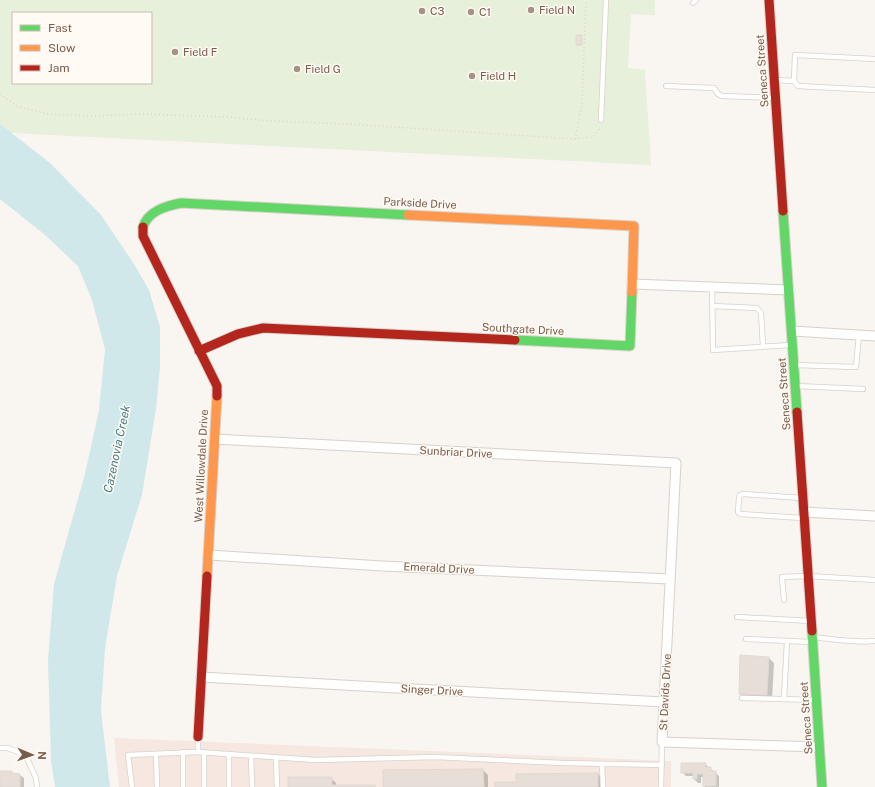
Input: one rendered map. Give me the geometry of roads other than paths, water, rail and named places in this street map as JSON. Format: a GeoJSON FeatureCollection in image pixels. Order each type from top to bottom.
{"type":"FeatureCollection","features":[{"type":"Feature","properties":{"kind":"street","name":"Seneca Street"},"geometry":{"type":"LineString","coordinates":[[769,0],[822,787]]}},
{"type":"Feature","properties":{"kind":"street","name":"Parkside Drive"},"geometry":{"type":"LineString","coordinates":[[150,216],[160,209],[181,203],[634,226],[632,284]]}},
{"type":"Feature","properties":{"kind":"street","name":"West Willowdale Drive"},"geometry":{"type":"LineString","coordinates":[[150,216],[145,220],[143,225],[143,236],[217,386],[198,737]]}},
{"type":"Feature","properties":{"kind":"street"},"geometry":{"type":"LineString","coordinates":[[632,284],[789,290]]}},
{"type":"Feature","properties":{"kind":"street","name":"Southgate Drive"},"geometry":{"type":"LineString","coordinates":[[200,351],[239,333],[251,329],[263,328],[630,346],[632,284]]}},
{"type":"Feature","properties":{"kind":"street"},"geometry":{"type":"LineString","coordinates":[[792,331],[875,336]]}},
{"type":"Feature","properties":{"kind":"street","name":"Sunbriar Drive"},"geometry":{"type":"LineString","coordinates":[[214,440],[676,463],[675,484]]}},
{"type":"Feature","properties":{"kind":"street","name":"St Davids Drive"},"geometry":{"type":"LineString","coordinates":[[675,484],[662,742],[819,747]]}},
{"type":"Feature","properties":{"kind":"street"},"geometry":{"type":"LineString","coordinates":[[804,515],[875,516]]}},
{"type":"Feature","properties":{"kind":"street","name":"Emerald Drive"},"geometry":{"type":"LineString","coordinates":[[209,555],[382,566],[670,579]]}},
{"type":"Feature","properties":{"kind":"street","name":"Singer Drive"},"geometry":{"type":"LineString","coordinates":[[201,677],[664,702]]}},
{"type":"Feature","properties":{"kind":"lane"},"geometry":{"type":"LineString","coordinates":[[601,120],[606,0]]}},
{"type":"Feature","properties":{"kind":"lane"},"geometry":{"type":"LineString","coordinates":[[875,59],[795,55],[794,81],[798,86],[875,90]]}},
{"type":"Feature","properties":{"kind":"lane"},"geometry":{"type":"LineString","coordinates":[[775,80],[794,81]]}},
{"type":"Feature","properties":{"kind":"lane"},"geometry":{"type":"LineString","coordinates":[[666,86],[714,88],[718,94],[722,96],[776,98]]}},
{"type":"Feature","properties":{"kind":"lane"},"geometry":{"type":"LineString","coordinates":[[712,287],[712,350],[793,344]]}},
{"type":"Feature","properties":{"kind":"lane"},"geometry":{"type":"LineString","coordinates":[[712,306],[757,308],[761,313],[763,346]]}},
{"type":"Feature","properties":{"kind":"lane"},"geometry":{"type":"LineString","coordinates":[[794,365],[856,367],[859,335]]}},
{"type":"Feature","properties":{"kind":"lane"},"geometry":{"type":"LineString","coordinates":[[796,386],[863,389]]}},
{"type":"Feature","properties":{"kind":"lane"},"geometry":{"type":"LineString","coordinates":[[803,498],[744,494],[740,495],[738,512],[740,514],[804,515]]}},
{"type":"Feature","properties":{"kind":"lane"},"geometry":{"type":"LineString","coordinates":[[784,600],[782,578],[808,576],[875,580]]}},
{"type":"Feature","properties":{"kind":"lane"},"geometry":{"type":"LineString","coordinates":[[737,617],[811,621]]}},
{"type":"Feature","properties":{"kind":"lane"},"geometry":{"type":"LineString","coordinates":[[746,639],[787,641],[812,639],[868,642],[875,641]]}},
{"type":"Feature","properties":{"kind":"lane"},"geometry":{"type":"LineString","coordinates":[[784,700],[787,641]]}},
{"type":"Feature","properties":{"kind":"lane"},"geometry":{"type":"LineString","coordinates":[[742,698],[816,700]]}},
{"type":"Feature","properties":{"kind":"lane"},"geometry":{"type":"LineString","coordinates":[[198,737],[198,752]]}},
{"type":"Feature","properties":{"kind":"lane"},"geometry":{"type":"LineString","coordinates":[[661,787],[662,742]]}},
{"type":"Feature","properties":{"kind":"lane"},"geometry":{"type":"LineString","coordinates":[[0,748],[7,748],[25,754],[36,778],[37,787]]}},
{"type":"Feature","properties":{"kind":"lane"},"geometry":{"type":"LineString","coordinates":[[132,787],[128,755],[183,752],[204,752],[316,760],[435,757],[662,765]]}},
{"type":"Feature","properties":{"kind":"lane"},"geometry":{"type":"LineString","coordinates":[[183,752],[183,787]]}},
{"type":"Feature","properties":{"kind":"lane"},"geometry":{"type":"LineString","coordinates":[[204,752],[204,787]]}},
{"type":"Feature","properties":{"kind":"lane"},"geometry":{"type":"LineString","coordinates":[[156,754],[157,787]]}},
{"type":"Feature","properties":{"kind":"lane"},"geometry":{"type":"LineString","coordinates":[[229,754],[229,787]]}},
{"type":"Feature","properties":{"kind":"lane"},"geometry":{"type":"LineString","coordinates":[[251,756],[252,787]]}},
{"type":"Feature","properties":{"kind":"lane"},"geometry":{"type":"LineString","coordinates":[[276,758],[277,787]]}},
{"type":"Feature","properties":{"kind":"lane"},"geometry":{"type":"LineString","coordinates":[[602,764],[603,787]]}},
{"type":"Feature","properties":{"kind":"water","name":"Cazenovia Creek"},"geometry":{"type":"Polygon","coordinates":[[[0,124],[50,163],[101,215],[134,264],[149,290],[160,327],[160,367],[156,409],[142,495],[117,576],[105,648],[101,711],[110,787],[55,787],[51,761],[48,660],[54,584],[85,474],[99,410],[105,349],[92,300],[78,266],[44,234],[0,199],[0,124]]]}},
{"type":"Feature","properties":{"kind":"place","name":"Field N"},"geometry":{"type":"Point","coordinates":[531,10]}},
{"type":"Feature","properties":{"kind":"place","name":"C3"},"geometry":{"type":"Point","coordinates":[422,11]}},
{"type":"Feature","properties":{"kind":"place","name":"C1"},"geometry":{"type":"Point","coordinates":[471,12]}},
{"type":"Feature","properties":{"kind":"place","name":"Field F"},"geometry":{"type":"Point","coordinates":[175,52]}},
{"type":"Feature","properties":{"kind":"place","name":"Field G"},"geometry":{"type":"Point","coordinates":[297,69]}},
{"type":"Feature","properties":{"kind":"place","name":"Field H"},"geometry":{"type":"Point","coordinates":[472,76]}}]}
